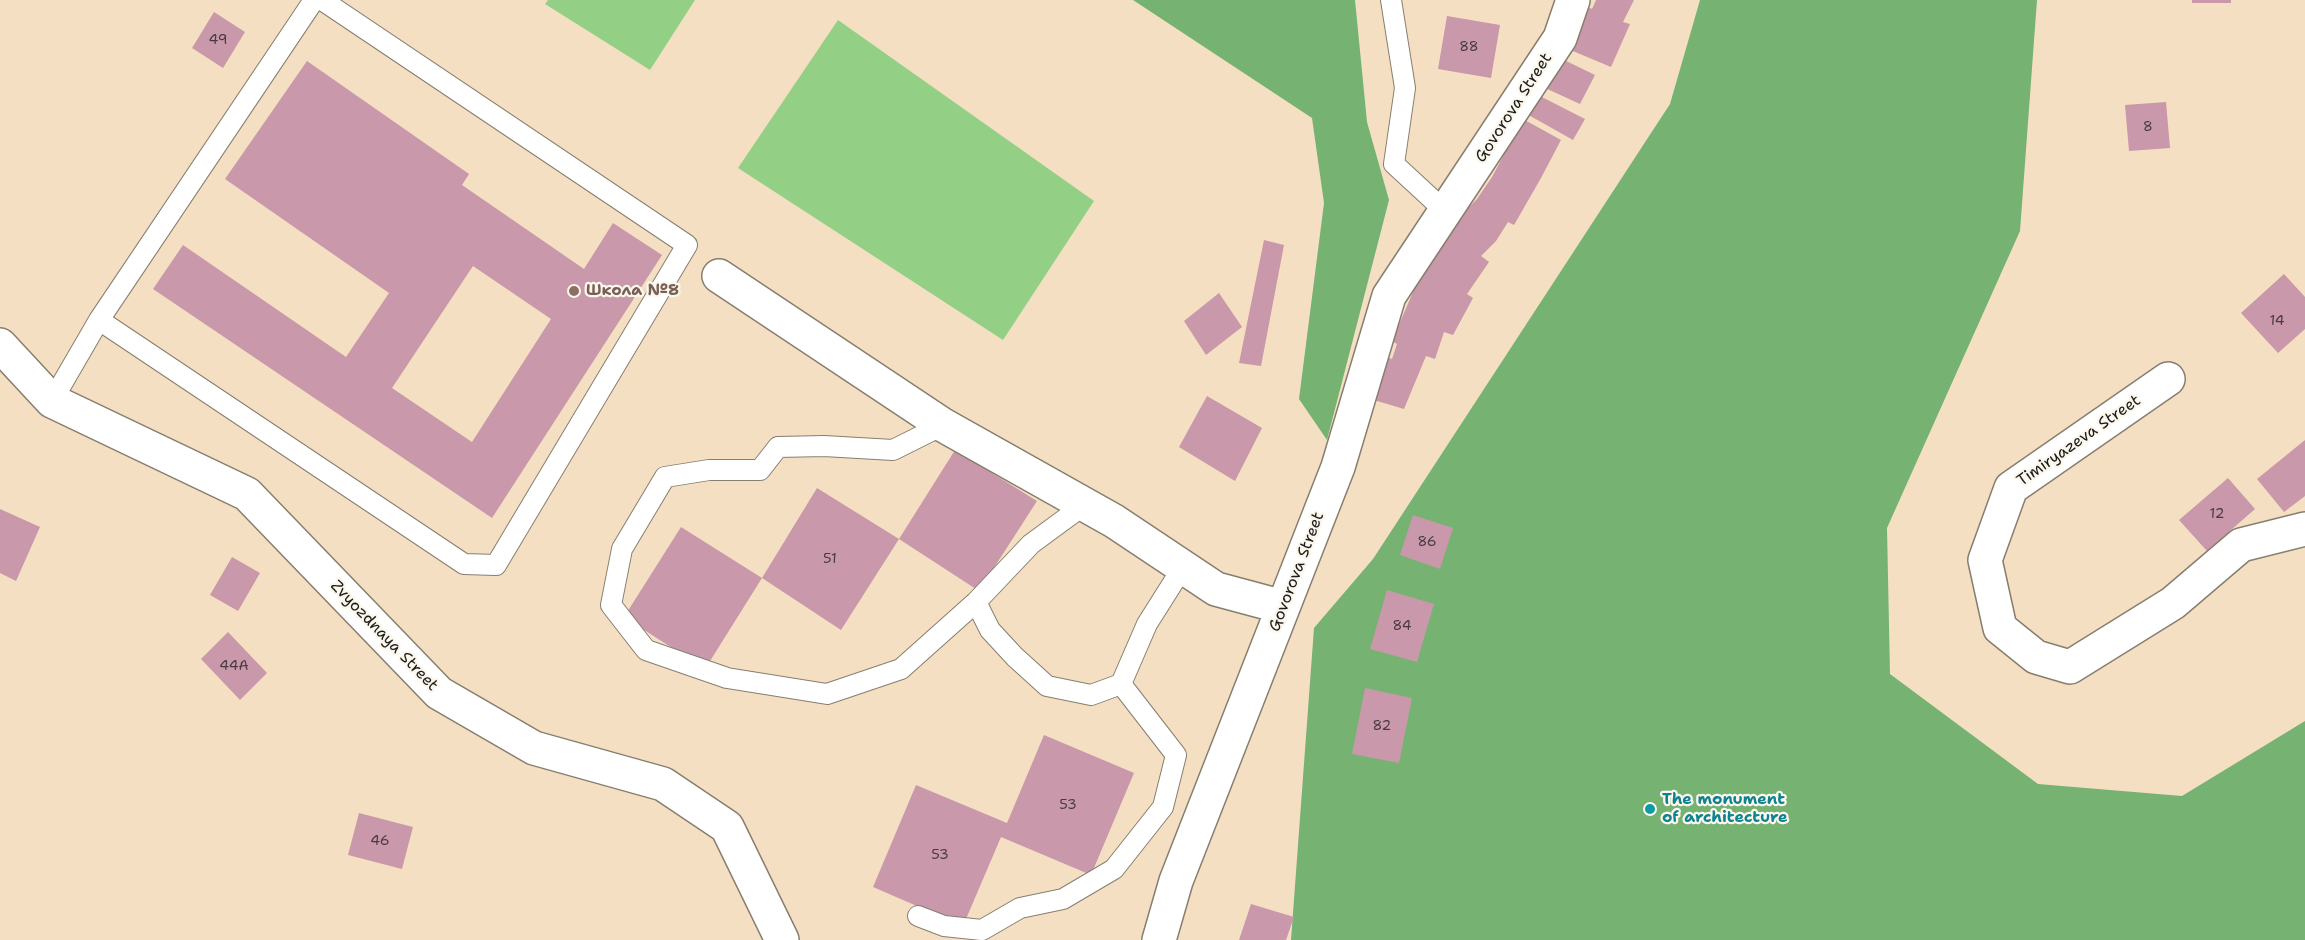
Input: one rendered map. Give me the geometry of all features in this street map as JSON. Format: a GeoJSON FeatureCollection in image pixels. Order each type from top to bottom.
{"type":"FeatureCollection","features":[{"type":"Feature","properties":{"kind":"street","name":"Govorova Street"},"geometry":{"type":"LineString","coordinates":[[1159,940],[1176,881],[1338,467],[1389,296],[1560,38],[1573,0]]}},
{"type":"Feature","properties":{"kind":"street"},"geometry":{"type":"LineString","coordinates":[[719,276],[943,425],[1114,521],[1216,589],[1283,607]]}},
{"type":"Feature","properties":{"kind":"street","name":"Zvyozdnaya Street"},"geometry":{"type":"LineString","coordinates":[[0,345],[52,401],[247,494],[439,693],[534,747],[663,784],[727,826],[782,940]]}},
{"type":"Feature","properties":{"kind":"street","name":"Timiryazeva Street"},"geometry":{"type":"LineString","coordinates":[[2168,379],[2011,488],[1985,560],[2000,628],[2036,657],[2070,668],[2173,603],[2241,545],[2305,529]]}},
{"type":"Feature","properties":{"kind":"lane"},"geometry":{"type":"LineString","coordinates":[[52,401],[99,320],[314,0]]}},
{"type":"Feature","properties":{"kind":"lane"},"geometry":{"type":"LineString","coordinates":[[99,320],[464,564],[496,565],[687,245],[322,0]]}},
{"type":"Feature","properties":{"kind":"lane"},"geometry":{"type":"LineString","coordinates":[[1391,0],[1405,88],[1394,164],[1446,212]]}},
{"type":"Feature","properties":{"kind":"lane"},"geometry":{"type":"LineString","coordinates":[[943,425],[893,450],[824,446],[778,447],[760,470],[709,470],[664,477],[622,549],[611,605],[646,650],[727,678],[827,694],[902,669],[976,602],[1031,544],[1084,505]]}},
{"type":"Feature","properties":{"kind":"lane"},"geometry":{"type":"LineString","coordinates":[[976,602],[990,630],[1047,686],[1091,695],[1121,684],[1147,624],[1183,567]]}},
{"type":"Feature","properties":{"kind":"lane"},"geometry":{"type":"LineString","coordinates":[[918,916],[944,926],[982,930],[1020,908],[1064,899],[1114,868],[1163,807],[1176,755],[1121,684]]}},
{"type":"Feature","properties":{"kind":"green space"},"geometry":{"type":"Polygon","coordinates":[[[548,0],[695,0],[650,70],[545,4],[548,0]]]}},
{"type":"Feature","properties":{"kind":"green space"},"geometry":{"type":"Polygon","coordinates":[[[1133,0],[1355,0],[1367,122],[1389,200],[1327,440],[1299,399],[1324,203],[1312,118],[1133,0]]]}},
{"type":"Feature","properties":{"kind":"green space"},"geometry":{"type":"Polygon","coordinates":[[[1700,0],[2037,0],[2020,231],[1887,528],[1890,674],[2038,784],[2182,796],[2305,721],[2305,940],[1291,940],[1314,628],[1373,559],[1670,104],[1700,0]]]}},
{"type":"Feature","properties":{"kind":"green space"},"geometry":{"type":"Polygon","coordinates":[[[838,20],[1094,201],[1003,340],[738,168],[838,20]]]}},
{"type":"Feature","properties":{"kind":"building"},"geometry":{"type":"Polygon","coordinates":[[[1596,0],[1634,0],[1623,22],[1630,24],[1611,67],[1568,49],[1586,6],[1592,9],[1596,0]]]}},
{"type":"Feature","properties":{"kind":"building"},"geometry":{"type":"Polygon","coordinates":[[[2192,0],[2231,0],[2231,3],[2192,3],[2192,0]]]}},
{"type":"Feature","properties":{"kind":"building"},"geometry":{"type":"Polygon","coordinates":[[[214,12],[245,32],[223,68],[192,48],[214,12]]]}},
{"type":"Feature","properties":{"kind":"building"},"geometry":{"type":"Polygon","coordinates":[[[1447,16],[1500,25],[1491,78],[1438,69],[1447,16]]]}},
{"type":"Feature","properties":{"kind":"building"},"geometry":{"type":"Polygon","coordinates":[[[1558,57],[1595,75],[1580,104],[1543,87],[1558,57]]]}},
{"type":"Feature","properties":{"kind":"building","name":"Школа №8"},"geometry":{"type":"Polygon","coordinates":[[[307,61],[469,174],[462,185],[584,269],[613,223],[662,255],[492,518],[153,289],[183,245],[346,357],[389,293],[225,179],[307,61]],[[473,266],[392,388],[472,442],[551,319],[473,266]]]}},
{"type":"Feature","properties":{"kind":"building"},"geometry":{"type":"Polygon","coordinates":[[[1534,93],[1585,119],[1573,140],[1525,113],[1534,93]]]}},
{"type":"Feature","properties":{"kind":"building"},"geometry":{"type":"Polygon","coordinates":[[[2166,102],[2170,148],[2129,151],[2125,105],[2166,102]]]}},
{"type":"Feature","properties":{"kind":"building"},"geometry":{"type":"Polygon","coordinates":[[[1523,119],[1561,140],[1541,178],[1514,225],[1508,222],[1496,241],[1481,256],[1489,262],[1467,294],[1473,298],[1453,335],[1444,332],[1435,359],[1426,356],[1404,409],[1367,398],[1384,356],[1392,359],[1397,344],[1392,341],[1422,271],[1446,231],[1450,235],[1459,217],[1477,199],[1492,177],[1523,119]]]}},
{"type":"Feature","properties":{"kind":"building"},"geometry":{"type":"Polygon","coordinates":[[[1264,240],[1284,245],[1261,366],[1239,363],[1264,240]]]}},
{"type":"Feature","properties":{"kind":"building"},"geometry":{"type":"Polygon","coordinates":[[[2284,274],[2305,297],[2305,329],[2278,353],[2241,313],[2284,274]]]}},
{"type":"Feature","properties":{"kind":"building"},"geometry":{"type":"Polygon","coordinates":[[[1219,293],[1242,327],[1206,355],[1184,321],[1219,293]]]}},
{"type":"Feature","properties":{"kind":"building"},"geometry":{"type":"Polygon","coordinates":[[[1207,396],[1262,428],[1235,481],[1179,447],[1207,396]]]}},
{"type":"Feature","properties":{"kind":"building"},"geometry":{"type":"Polygon","coordinates":[[[2305,440],[2305,496],[2284,512],[2257,479],[2305,440]]]}},
{"type":"Feature","properties":{"kind":"building"},"geometry":{"type":"Polygon","coordinates":[[[955,450],[1037,501],[979,591],[899,539],[955,450]]]}},
{"type":"Feature","properties":{"kind":"building"},"geometry":{"type":"Polygon","coordinates":[[[2228,478],[2255,509],[2207,551],[2179,520],[2228,478]]]}},
{"type":"Feature","properties":{"kind":"building"},"geometry":{"type":"Polygon","coordinates":[[[817,488],[899,539],[841,630],[762,578],[817,488]]]}},
{"type":"Feature","properties":{"kind":"building"},"geometry":{"type":"Polygon","coordinates":[[[0,509],[40,527],[16,581],[0,573],[0,509]]]}},
{"type":"Feature","properties":{"kind":"building"},"geometry":{"type":"Polygon","coordinates":[[[1413,515],[1453,528],[1440,569],[1400,555],[1413,515]]]}},
{"type":"Feature","properties":{"kind":"building"},"geometry":{"type":"Polygon","coordinates":[[[681,527],[762,578],[705,669],[624,617],[681,527]]]}},
{"type":"Feature","properties":{"kind":"building"},"geometry":{"type":"Polygon","coordinates":[[[232,557],[260,573],[238,611],[210,595],[232,557]]]}},
{"type":"Feature","properties":{"kind":"building"},"geometry":{"type":"Polygon","coordinates":[[[1387,590],[1434,604],[1417,662],[1370,649],[1387,590]]]}},
{"type":"Feature","properties":{"kind":"building"},"geometry":{"type":"Polygon","coordinates":[[[228,632],[267,673],[240,700],[201,659],[228,632]]]}},
{"type":"Feature","properties":{"kind":"building"},"geometry":{"type":"Polygon","coordinates":[[[1365,688],[1412,698],[1399,763],[1352,754],[1365,688]]]}},
{"type":"Feature","properties":{"kind":"building"},"geometry":{"type":"Polygon","coordinates":[[[1044,735],[1134,773],[1091,875],[1001,837],[963,926],[873,887],[916,785],[1007,823],[1044,735]]]}},
{"type":"Feature","properties":{"kind":"building"},"geometry":{"type":"Polygon","coordinates":[[[359,813],[413,827],[402,869],[348,855],[359,813]]]}},
{"type":"Feature","properties":{"kind":"building"},"geometry":{"type":"Polygon","coordinates":[[[1251,904],[1294,917],[1286,940],[1239,940],[1251,904]]]}},
{"type":"Feature","properties":{"kind":"place","name":"Школа №8"},"geometry":{"type":"Point","coordinates":[574,291]}},
{"type":"Feature","properties":{"kind":"place","name":"The monument of architecture"},"geometry":{"type":"Point","coordinates":[1650,809]}}]}
